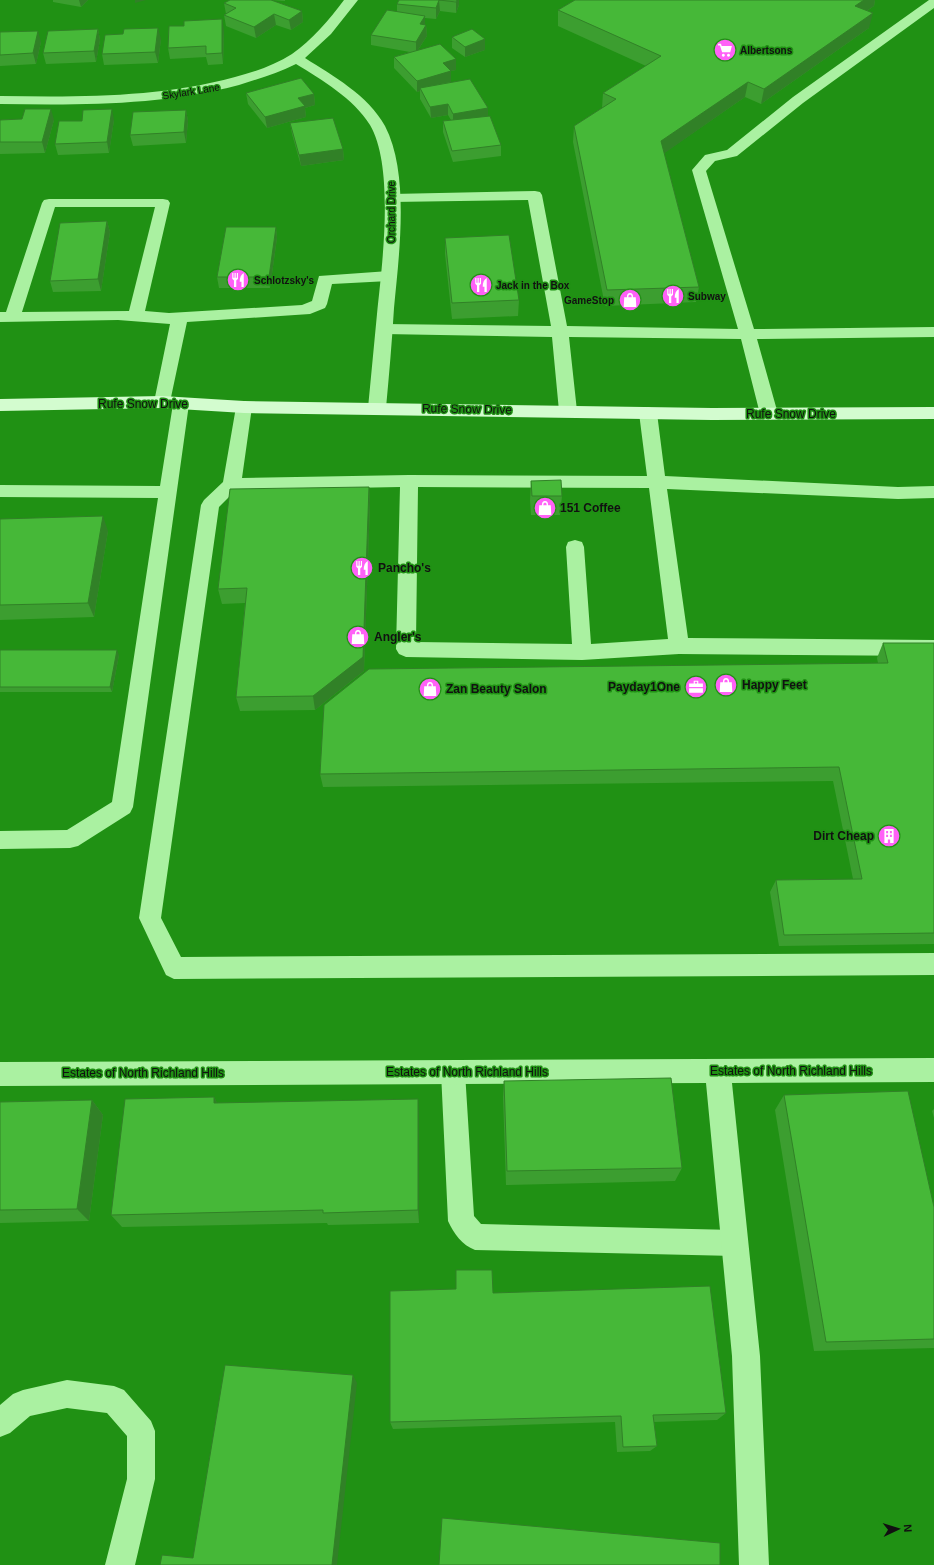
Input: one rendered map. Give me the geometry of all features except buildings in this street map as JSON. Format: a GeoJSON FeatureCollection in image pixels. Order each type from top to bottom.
{"type":"FeatureCollection","features":[{"type":"Feature","properties":{"kind":"main road","name":"Rufe Snow Drive"},"geometry":{"type":"LineString","coordinates":[[0,405],[171,403],[244,407],[648,413],[934,414]]}},
{"type":"Feature","properties":{"kind":"street","name":"Skylark Lane"},"geometry":{"type":"LineString","coordinates":[[0,100],[107,101],[170,95],[218,88],[262,74],[296,58],[331,27],[351,0]]}},
{"type":"Feature","properties":{"kind":"street","name":"Orchard Drive"},"geometry":{"type":"LineString","coordinates":[[296,58],[360,103],[378,126],[388,152],[392,184],[389,276],[377,408]]}},
{"type":"Feature","properties":{"kind":"street","name":"Estates of North Richland Hills"},"geometry":{"type":"LineString","coordinates":[[0,1074],[934,1070]]}},
{"type":"Feature","properties":{"kind":"street"},"geometry":{"type":"LineString","coordinates":[[718,1071],[746,1356],[754,1565]]}},
{"type":"Feature","properties":{"kind":"lane"},"geometry":{"type":"LineString","coordinates":[[769,414],[748,334],[699,170],[710,158],[732,153],[798,100],[934,2]]}},
{"type":"Feature","properties":{"kind":"lane"},"geometry":{"type":"LineString","coordinates":[[392,198],[535,195],[560,332],[568,411]]}},
{"type":"Feature","properties":{"kind":"lane"},"geometry":{"type":"LineString","coordinates":[[136,316],[163,203],[49,203],[6,317],[136,316],[169,318],[304,310],[319,304],[325,280],[389,276]]}},
{"type":"Feature","properties":{"kind":"lane"},"geometry":{"type":"LineString","coordinates":[[0,840],[70,839],[122,807],[168,492],[171,403],[179,321],[169,318]]}},
{"type":"Feature","properties":{"kind":"lane"},"geometry":{"type":"LineString","coordinates":[[384,329],[748,334],[934,332]]}},
{"type":"Feature","properties":{"kind":"lane"},"geometry":{"type":"LineString","coordinates":[[244,407],[232,484],[210,505],[150,918],[174,968],[934,964]]}},
{"type":"Feature","properties":{"kind":"lane"},"geometry":{"type":"LineString","coordinates":[[648,413],[679,646]]}},
{"type":"Feature","properties":{"kind":"lane"},"geometry":{"type":"LineString","coordinates":[[232,484],[409,481],[658,482],[898,492],[934,492]]}},
{"type":"Feature","properties":{"kind":"lane"},"geometry":{"type":"LineString","coordinates":[[409,481],[406,649],[582,652],[679,646],[934,648]]}},
{"type":"Feature","properties":{"kind":"lane"},"geometry":{"type":"LineString","coordinates":[[0,491],[168,492]]}},
{"type":"Feature","properties":{"kind":"lane"},"geometry":{"type":"LineString","coordinates":[[576,547],[582,652]]}},
{"type":"Feature","properties":{"kind":"lane"},"geometry":{"type":"LineString","coordinates":[[453,1072],[461,1221],[475,1237],[735,1243]]}},
{"type":"Feature","properties":{"kind":"lane"},"geometry":{"type":"LineString","coordinates":[[0,1423],[23,1404],[67,1394],[114,1400],[141,1431],[141,1479],[120,1565]]}},
{"type":"Feature","properties":{"kind":"place","name":"Albertsons"},"geometry":{"type":"Point","coordinates":[725,50]}},
{"type":"Feature","properties":{"kind":"place","name":"Schlotzsky's"},"geometry":{"type":"Point","coordinates":[238,280]}},
{"type":"Feature","properties":{"kind":"place","name":"Jack in the Box"},"geometry":{"type":"Point","coordinates":[481,285]}},
{"type":"Feature","properties":{"kind":"place","name":"Subway"},"geometry":{"type":"Point","coordinates":[673,296]}},
{"type":"Feature","properties":{"kind":"place","name":"GameStop"},"geometry":{"type":"Point","coordinates":[630,300]}},
{"type":"Feature","properties":{"kind":"place","name":"151 Coffee"},"geometry":{"type":"Point","coordinates":[545,508]}},
{"type":"Feature","properties":{"kind":"place","name":"Pancho's"},"geometry":{"type":"Point","coordinates":[362,568]}},
{"type":"Feature","properties":{"kind":"place","name":"Angler's"},"geometry":{"type":"Point","coordinates":[358,637]}},
{"type":"Feature","properties":{"kind":"place","name":"Happy Feet"},"geometry":{"type":"Point","coordinates":[726,685]}},
{"type":"Feature","properties":{"kind":"place","name":"Payday1One"},"geometry":{"type":"Point","coordinates":[696,687]}},
{"type":"Feature","properties":{"kind":"place","name":"Zan Beauty Salon"},"geometry":{"type":"Point","coordinates":[430,689]}},
{"type":"Feature","properties":{"kind":"place","name":"Dirt Cheap"},"geometry":{"type":"Point","coordinates":[889,836]}}]}
